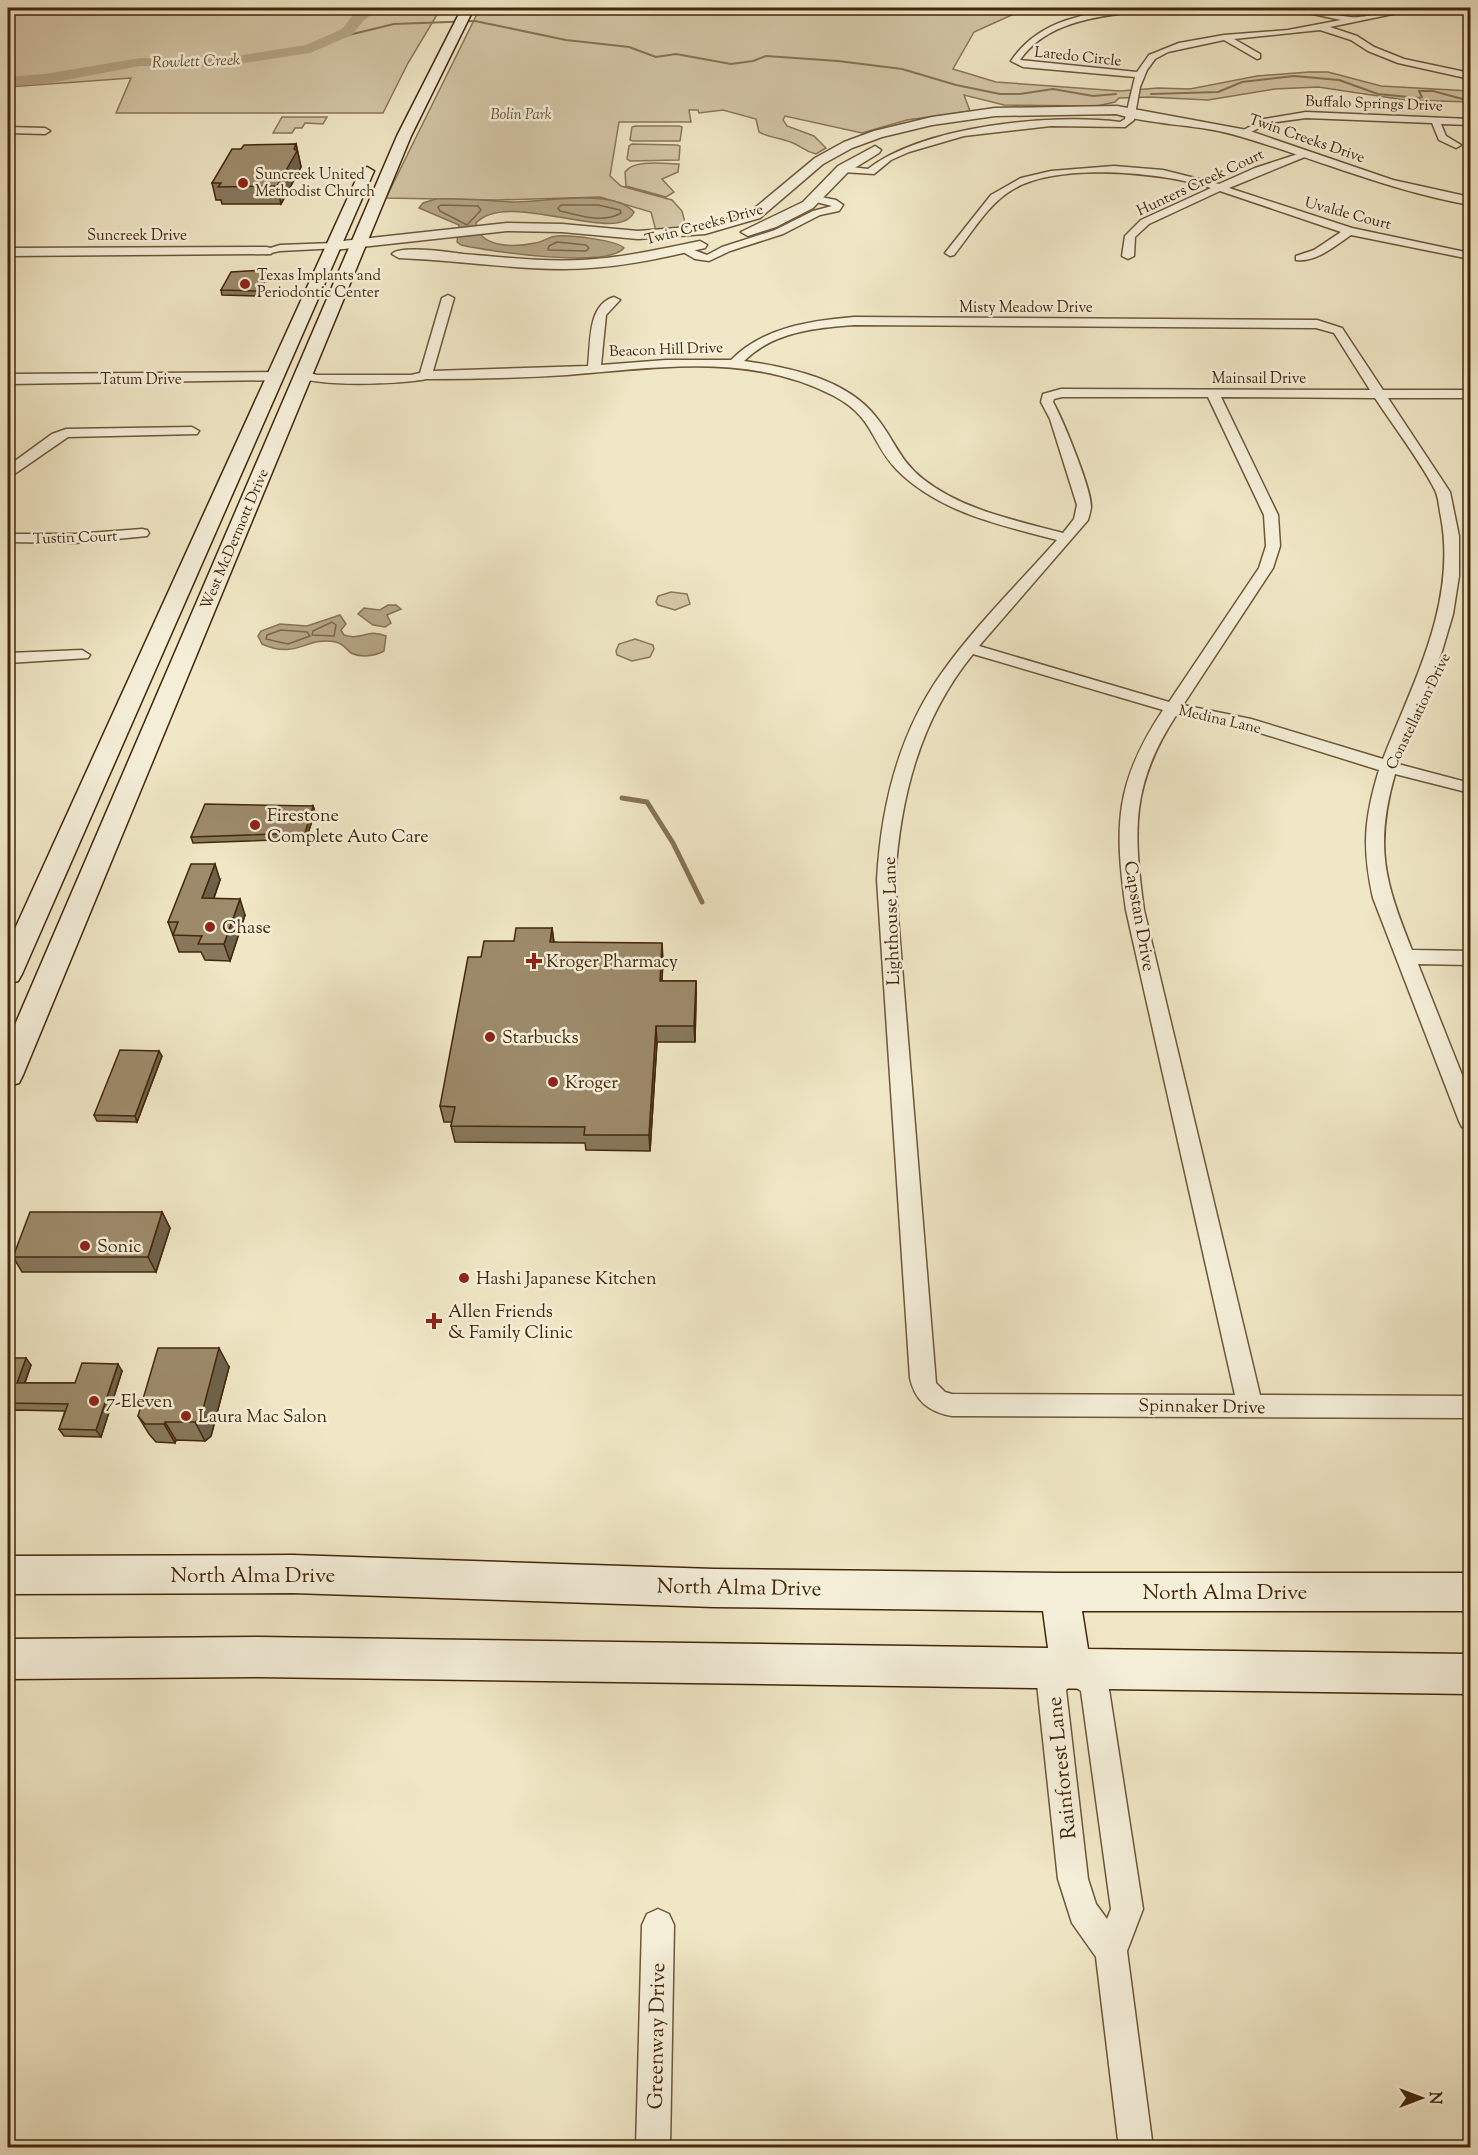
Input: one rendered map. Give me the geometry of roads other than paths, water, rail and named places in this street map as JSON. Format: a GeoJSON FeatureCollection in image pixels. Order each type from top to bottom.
{"type":"FeatureCollection","features":[{"type":"Feature","properties":{"kind":"main road","name":"West McDermott Drive"},"geometry":{"type":"LineString","coordinates":[[8,1075],[14,1042],[404,136],[466,11]]}},
{"type":"Feature","properties":{"kind":"main road","name":"West McDermott Drive"},"geometry":{"type":"LineString","coordinates":[[8,974],[375,153]]}},
{"type":"Feature","properties":{"kind":"main road"},"geometry":{"type":"LineString","coordinates":[[275,377],[302,375]]}},
{"type":"Feature","properties":{"kind":"main road","name":"North Alma Drive"},"geometry":{"type":"LineString","coordinates":[[8,1575],[293,1574],[714,1588],[1060,1593],[1470,1593]]}},
{"type":"Feature","properties":{"kind":"main road"},"geometry":{"type":"LineString","coordinates":[[1060,1593],[1071,1668]]}},
{"type":"Feature","properties":{"kind":"main road"},"geometry":{"type":"LineString","coordinates":[[8,1659],[258,1657],[1470,1674]]}},
{"type":"Feature","properties":{"kind":"street","name":"Laredo Circle"},"geometry":{"type":"LineString","coordinates":[[1141,75],[1021,64],[1015,61],[1024,47],[1058,26],[1093,15],[1145,8]]}},
{"type":"Feature","properties":{"kind":"street"},"geometry":{"type":"LineString","coordinates":[[1297,8],[1349,19]]}},
{"type":"Feature","properties":{"kind":"street"},"geometry":{"type":"LineString","coordinates":[[843,170],[870,172],[888,158],[906,150],[963,133],[1051,123],[1098,122],[1122,125],[1128,122],[1133,92],[1150,58],[1165,50],[1183,45],[1320,27],[1349,19],[1412,8]]}},
{"type":"Feature","properties":{"kind":"street"},"geometry":{"type":"LineString","coordinates":[[1320,27],[1354,38],[1371,49],[1401,61],[1470,76]]}},
{"type":"Feature","properties":{"kind":"street"},"geometry":{"type":"LineString","coordinates":[[1227,39],[1257,56]]}},
{"type":"Feature","properties":{"kind":"street","name":"Twin Creeks Drive"},"geometry":{"type":"LineString","coordinates":[[356,249],[487,228],[546,227],[648,235],[705,230],[755,215],[819,161],[848,145],[901,128],[968,115],[1024,110],[1107,110],[1174,119],[1243,132],[1381,180],[1470,201]]}},
{"type":"Feature","properties":{"kind":"street","name":"Twin Creeks Drive"},"geometry":{"type":"LineString","coordinates":[[332,250],[356,249],[445,255],[535,264],[577,265],[632,260],[759,229],[785,218],[816,200],[843,170],[866,154],[888,144],[950,127],[1020,118],[1130,114]]}},
{"type":"Feature","properties":{"kind":"street","name":"Buffalo Springs Drive"},"geometry":{"type":"LineString","coordinates":[[1243,132],[1267,121],[1306,115],[1470,122]]}},
{"type":"Feature","properties":{"kind":"street"},"geometry":{"type":"LineString","coordinates":[[1435,120],[1442,138],[1456,145]]}},
{"type":"Feature","properties":{"kind":"street"},"geometry":{"type":"LineString","coordinates":[[8,130],[45,131]]}},
{"type":"Feature","properties":{"kind":"street","name":"Hunters Creek Court"},"geometry":{"type":"LineString","coordinates":[[1128,256],[1130,236],[1145,222],[1269,165],[1307,154]]}},
{"type":"Feature","properties":{"kind":"street","name":"Uvalde Court"},"geometry":{"type":"LineString","coordinates":[[950,253],[995,198],[1017,183],[1041,175],[1079,170],[1126,169],[1176,175],[1221,187],[1349,231],[1470,256]]}},
{"type":"Feature","properties":{"kind":"street"},"geometry":{"type":"LineString","coordinates":[[683,249],[699,258],[709,258],[726,249],[779,232],[817,213],[837,207],[837,204],[832,202],[816,200]]}},
{"type":"Feature","properties":{"kind":"street"},"geometry":{"type":"LineString","coordinates":[[1300,258],[1318,252],[1349,231]]}},
{"type":"Feature","properties":{"kind":"street","name":"Suncreek Drive"},"geometry":{"type":"LineString","coordinates":[[8,252],[332,250]]}},
{"type":"Feature","properties":{"kind":"street"},"geometry":{"type":"LineString","coordinates":[[426,375],[448,298]]}},
{"type":"Feature","properties":{"kind":"street"},"geometry":{"type":"LineString","coordinates":[[594,369],[600,314],[614,300]]}},
{"type":"Feature","properties":{"kind":"street","name":"Misty Meadow Drive"},"geometry":{"type":"LineString","coordinates":[[734,364],[745,350],[759,341],[780,333],[824,323],[854,321],[1293,324],[1329,327],[1340,334],[1380,395]]}},
{"type":"Feature","properties":{"kind":"street","name":"Beacon Hill Drive"},"geometry":{"type":"LineString","coordinates":[[302,375],[316,379],[411,379],[426,375],[524,374],[697,362],[734,364],[785,373],[830,389],[865,413],[903,469],[927,488],[988,517],[1066,538]]}},
{"type":"Feature","properties":{"kind":"street","name":"Tatum Drive"},"geometry":{"type":"LineString","coordinates":[[8,379],[275,377]]}},
{"type":"Feature","properties":{"kind":"street","name":"Mainsail Drive"},"geometry":{"type":"LineString","coordinates":[[1048,397],[1061,393],[1470,394]]}},
{"type":"Feature","properties":{"kind":"street","name":"Capstan Drive"},"geometry":{"type":"LineString","coordinates":[[1213,394],[1271,514],[1273,546],[1266,568],[1153,738],[1134,783],[1129,814],[1128,860],[1138,921],[1250,1407]]}},
{"type":"Feature","properties":{"kind":"street"},"geometry":{"type":"LineString","coordinates":[[1380,395],[1453,510],[1466,547],[1468,562]]}},
{"type":"Feature","properties":{"kind":"street","name":"Lighthouse Lane"},"geometry":{"type":"LineString","coordinates":[[935,1400],[928,1393],[922,1378],[887,903],[887,856],[897,791],[918,732],[947,678],[970,648],[1081,520],[1083,505],[1056,419],[1047,402],[1048,397]]}},
{"type":"Feature","properties":{"kind":"street"},"geometry":{"type":"LineString","coordinates":[[8,472],[52,440],[66,433],[192,431]]}},
{"type":"Feature","properties":{"kind":"street","name":"Tustin Court"},"geometry":{"type":"LineString","coordinates":[[8,538],[101,537],[142,533]]}},
{"type":"Feature","properties":{"kind":"street","name":"Constellation Drive"},"geometry":{"type":"LineString","coordinates":[[1461,621],[1389,767],[1378,803],[1373,837],[1375,867],[1382,898],[1470,1121]]}},
{"type":"Feature","properties":{"kind":"street","name":"Medina Lane"},"geometry":{"type":"LineString","coordinates":[[970,648],[1173,708],[1245,723],[1389,767],[1470,788]]}},
{"type":"Feature","properties":{"kind":"street"},"geometry":{"type":"LineString","coordinates":[[8,658],[82,655]]}},
{"type":"Feature","properties":{"kind":"street"},"geometry":{"type":"LineString","coordinates":[[1404,957],[1470,958]]}},
{"type":"Feature","properties":{"kind":"street","name":"Spinnaker Drive"},"geometry":{"type":"LineString","coordinates":[[935,1400],[952,1405],[1470,1407]]}},
{"type":"Feature","properties":{"kind":"street","name":"Rainforest Lane"},"geometry":{"type":"LineString","coordinates":[[1111,1951],[1083,1912],[1073,1879],[1051,1684],[1071,1668],[1094,1683],[1127,1909],[1111,1951],[1136,2148]]}},
{"type":"Feature","properties":{"kind":"street","name":"Greenway Drive"},"geometry":{"type":"LineString","coordinates":[[653,2148],[658,1925]]}},
{"type":"Feature","properties":{"kind":"water"},"geometry":{"type":"Polygon","coordinates":[[[595,198],[611,200],[634,212],[624,221],[607,224],[512,211],[491,214],[476,223],[484,238],[500,244],[527,244],[554,236],[563,236],[603,240],[624,248],[613,254],[595,257],[546,257],[461,245],[457,242],[459,225],[419,208],[423,203],[436,199],[516,202],[595,198]]]}},
{"type":"Feature","properties":{"kind":"water"},"geometry":{"type":"Polygon","coordinates":[[[388,605],[396,605],[401,609],[387,615],[391,623],[385,627],[373,625],[358,614],[364,608],[380,610],[388,605]]]}},
{"type":"Feature","properties":{"kind":"water"},"geometry":{"type":"Polygon","coordinates":[[[340,615],[346,624],[341,630],[344,635],[356,637],[374,633],[386,636],[384,651],[359,656],[351,653],[339,643],[326,641],[284,650],[262,644],[258,636],[261,631],[280,624],[307,626],[340,615]]]}},
{"type":"Feature","properties":{"kind":"waterway","name":"Rowlett Creek"},"geometry":{"type":"LineString","coordinates":[[8,82],[45,79],[140,62],[218,63],[310,49],[347,32],[359,17],[373,8]]}},
{"type":"Feature","properties":{"kind":"waterway"},"geometry":{"type":"LineString","coordinates":[[328,40],[394,24],[475,21],[566,40],[629,47],[656,57],[676,54],[731,64],[753,61],[766,56],[838,61],[902,69],[956,85],[1000,94],[1020,94],[1053,89],[1093,96],[1116,94]]}},
{"type":"Feature","properties":{"kind":"waterway"},"geometry":{"type":"LineString","coordinates":[[1151,94],[1218,92],[1242,82],[1294,76],[1339,80],[1378,94],[1419,98],[1422,97],[1419,91],[1433,91],[1470,101]]}},
{"type":"Feature","properties":{"kind":"waterway"},"geometry":{"type":"LineString","coordinates":[[622,798],[647,802],[673,843],[702,902]]}},
{"type":"Feature","properties":{"kind":"place","name":"Suncreek United Methodist Church"},"geometry":{"type":"Point","coordinates":[243,183]}},
{"type":"Feature","properties":{"kind":"place","name":"Texas Implants and Periodontic Center"},"geometry":{"type":"Point","coordinates":[245,284]}},
{"type":"Feature","properties":{"kind":"place","name":"Firestone Complete Auto Care"},"geometry":{"type":"Point","coordinates":[255,825]}},
{"type":"Feature","properties":{"kind":"place","name":"Chase"},"geometry":{"type":"Point","coordinates":[210,927]}},
{"type":"Feature","properties":{"kind":"place","name":"Kroger Pharmacy"},"geometry":{"type":"Point","coordinates":[534,961]}},
{"type":"Feature","properties":{"kind":"place","name":"Starbucks"},"geometry":{"type":"Point","coordinates":[490,1037]}},
{"type":"Feature","properties":{"kind":"place","name":"Kroger"},"geometry":{"type":"Point","coordinates":[553,1082]}},
{"type":"Feature","properties":{"kind":"place","name":"Sonic"},"geometry":{"type":"Point","coordinates":[85,1246]}},
{"type":"Feature","properties":{"kind":"place","name":"Hashi Japanese Kitchen"},"geometry":{"type":"Point","coordinates":[464,1278]}},
{"type":"Feature","properties":{"kind":"place","name":"Allen Friends & Family Clinic"},"geometry":{"type":"Point","coordinates":[434,1321]}},
{"type":"Feature","properties":{"kind":"place","name":"7-Eleven"},"geometry":{"type":"Point","coordinates":[94,1401]}},
{"type":"Feature","properties":{"kind":"place","name":"Laura Mac Salon"},"geometry":{"type":"Point","coordinates":[186,1416]}},
{"type":"Feature","properties":{"kind":"park label","name":"Bolin Park"},"geometry":{"type":"Point","coordinates":[521,114]}}]}
